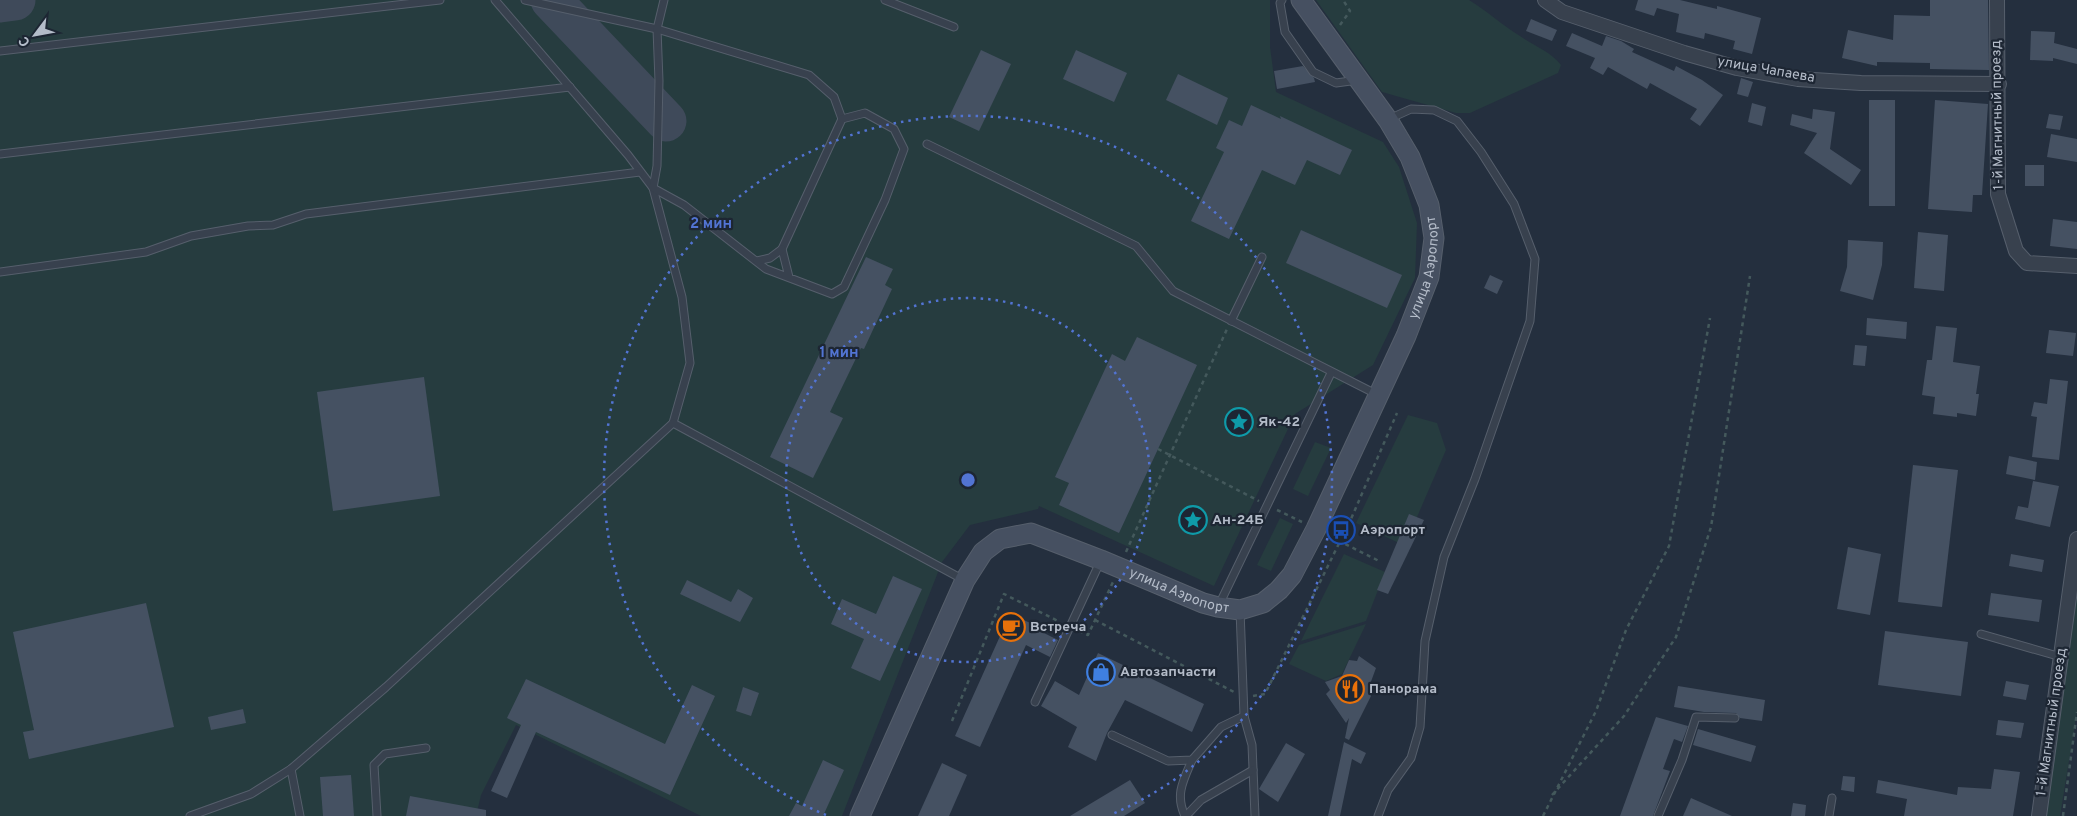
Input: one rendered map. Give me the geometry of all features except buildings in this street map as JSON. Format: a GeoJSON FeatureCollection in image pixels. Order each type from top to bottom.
{"type":"FeatureCollection","features":[{"type":"Feature","properties":{"kind":"main road","name":"улица Аэропорт"},"geometry":{"type":"LineString","coordinates":[[860,816],[965,580],[983,552],[1000,539],[1030,534],[1101,560],[1203,603],[1240,610],[1263,602],[1279,590],[1292,575],[1316,529],[1424,292],[1434,252],[1433,223],[1423,187],[1410,157],[1388,120],[1301,0]]}},
{"type":"Feature","properties":{"kind":"street","name":"улица Чапаева"},"geometry":{"type":"LineString","coordinates":[[1545,0],[1562,12],[1600,26],[1684,53],[1764,73],[1798,79],[1861,83],[1999,84]]}},
{"type":"Feature","properties":{"kind":"street","name":"1-й Магнитный проезд"},"geometry":{"type":"LineString","coordinates":[[1997,0],[1999,84],[1998,194],[2016,251],[2027,263],[2077,266]]}},
{"type":"Feature","properties":{"kind":"street","name":"1-й Магнитный проезд"},"geometry":{"type":"LineString","coordinates":[[2039,816],[2077,539]]}},
{"type":"Feature","properties":{"kind":"lane"},"geometry":{"type":"LineString","coordinates":[[0,51],[440,0]]}},
{"type":"Feature","properties":{"kind":"lane"},"geometry":{"type":"LineString","coordinates":[[190,816],[251,794],[291,770],[386,687],[672,423],[690,363],[682,298],[652,188],[570,86],[495,0]]}},
{"type":"Feature","properties":{"kind":"lane"},"geometry":{"type":"LineString","coordinates":[[525,0],[657,30],[809,75],[834,96],[842,119],[782,249],[770,258],[757,261]]}},
{"type":"Feature","properties":{"kind":"lane"},"geometry":{"type":"LineString","coordinates":[[652,188],[657,166],[659,81],[657,30],[664,0]]}},
{"type":"Feature","properties":{"kind":"lane"},"geometry":{"type":"LineString","coordinates":[[885,0],[954,27]]}},
{"type":"Feature","properties":{"kind":"lane"},"geometry":{"type":"LineString","coordinates":[[1282,0],[1280,3],[1285,32],[1313,72],[1336,83],[1359,80]]}},
{"type":"Feature","properties":{"kind":"lane"},"geometry":{"type":"LineString","coordinates":[[0,154],[570,86]]}},
{"type":"Feature","properties":{"kind":"lane"},"geometry":{"type":"LineString","coordinates":[[1378,816],[1388,790],[1411,758],[1420,727],[1425,641],[1444,557],[1475,479],[1530,321],[1535,259],[1514,204],[1481,152],[1456,121],[1434,110],[1411,109],[1388,120]]}},
{"type":"Feature","properties":{"kind":"lane"},"geometry":{"type":"LineString","coordinates":[[652,188],[684,205],[766,269],[832,294],[844,287],[885,200],[904,149],[894,129],[866,113],[842,119]]}},
{"type":"Feature","properties":{"kind":"lane"},"geometry":{"type":"LineString","coordinates":[[927,144],[1136,246],[1173,291],[1331,373],[1378,395]]}},
{"type":"Feature","properties":{"kind":"lane"},"geometry":{"type":"LineString","coordinates":[[0,272],[146,252],[191,236],[248,226],[273,225],[306,214],[640,172]]}},
{"type":"Feature","properties":{"kind":"lane"},"geometry":{"type":"LineString","coordinates":[[782,249],[789,277]]}},
{"type":"Feature","properties":{"kind":"lane"},"geometry":{"type":"LineString","coordinates":[[1231,321],[1262,257]]}},
{"type":"Feature","properties":{"kind":"lane"},"geometry":{"type":"LineString","coordinates":[[1218,607],[1331,373]]}},
{"type":"Feature","properties":{"kind":"lane"},"geometry":{"type":"LineString","coordinates":[[672,423],[965,580]]}},
{"type":"Feature","properties":{"kind":"lane"},"geometry":{"type":"LineString","coordinates":[[1035,702],[1101,560]]}},
{"type":"Feature","properties":{"kind":"lane"},"geometry":{"type":"LineString","coordinates":[[1240,610],[1244,716],[1252,745],[1255,816]]}},
{"type":"Feature","properties":{"kind":"lane"},"geometry":{"type":"LineString","coordinates":[[1981,634],[2061,657]]}},
{"type":"Feature","properties":{"kind":"lane"},"geometry":{"type":"LineString","coordinates":[[1244,716],[1221,727],[1192,760],[1183,782],[1179,802],[1185,816],[1201,800],[1253,770]]}},
{"type":"Feature","properties":{"kind":"lane"},"geometry":{"type":"LineString","coordinates":[[1658,816],[1682,760],[1696,717],[1735,718]]}},
{"type":"Feature","properties":{"kind":"lane"},"geometry":{"type":"LineString","coordinates":[[1112,735],[1168,761],[1192,760]]}},
{"type":"Feature","properties":{"kind":"lane"},"geometry":{"type":"LineString","coordinates":[[377,816],[374,765],[385,754],[426,748]]}},
{"type":"Feature","properties":{"kind":"lane"},"geometry":{"type":"LineString","coordinates":[[291,770],[300,816]]}},
{"type":"Feature","properties":{"kind":"lane"},"geometry":{"type":"LineString","coordinates":[[1830,816],[1832,798]]}},
{"type":"Feature","properties":{"kind":"path"},"geometry":{"type":"LineString","coordinates":[[1340,25],[1350,11],[1342,0]]}},
{"type":"Feature","properties":{"kind":"path"},"geometry":{"type":"LineString","coordinates":[[1552,795],[1624,716],[1676,637],[1711,527],[1750,276]]}},
{"type":"Feature","properties":{"kind":"path"},"geometry":{"type":"LineString","coordinates":[[1543,816],[1552,795],[1596,712],[1626,630],[1669,546],[1710,318]]}},
{"type":"Feature","properties":{"kind":"path"},"geometry":{"type":"LineString","coordinates":[[952,722],[1004,594],[1088,635],[1120,569],[1134,533],[1231,321]]}},
{"type":"Feature","properties":{"kind":"path"},"geometry":{"type":"LineString","coordinates":[[1095,620],[1243,698],[1265,694],[1351,519],[1396,413]]}},
{"type":"Feature","properties":{"kind":"path"},"geometry":{"type":"LineString","coordinates":[[2063,816],[2077,712]]}},
{"type":"Feature","properties":{"kind":"green space"},"geometry":{"type":"Polygon","coordinates":[[[0,0],[1270,0],[1270,47],[1276,92],[1383,142],[1399,167],[1417,223],[1415,278],[1373,365],[1295,414],[1214,586],[1039,506],[1038,509],[970,525],[942,562],[842,816],[701,816],[516,725],[481,795],[476,816],[0,816],[0,0]]]}},
{"type":"Feature","properties":{"kind":"green space"},"geometry":{"type":"Polygon","coordinates":[[[1316,0],[1469,0],[1525,40],[1547,52],[1561,65],[1558,73],[1470,113],[1456,113],[1382,92],[1316,0]]]}},
{"type":"Feature","properties":{"kind":"green space"},"geometry":{"type":"Polygon","coordinates":[[[1408,415],[1437,423],[1446,450],[1417,517],[1399,543],[1356,523],[1408,415]]]}},
{"type":"Feature","properties":{"kind":"green space"},"geometry":{"type":"Polygon","coordinates":[[[1315,442],[1331,448],[1308,496],[1293,489],[1315,442]]]}},
{"type":"Feature","properties":{"kind":"green space"},"geometry":{"type":"Polygon","coordinates":[[[1280,518],[1293,524],[1271,571],[1257,565],[1280,518]]]}},
{"type":"Feature","properties":{"kind":"green space"},"geometry":{"type":"Polygon","coordinates":[[[1344,554],[1385,572],[1366,621],[1301,641],[1344,554]]]}},
{"type":"Feature","properties":{"kind":"green space"},"geometry":{"type":"Polygon","coordinates":[[[2077,581],[2077,712],[2060,816],[2046,816],[2077,581]]]}},
{"type":"Feature","properties":{"kind":"green space"},"geometry":{"type":"Polygon","coordinates":[[[1366,624],[1342,674],[1326,681],[1289,664],[1299,645],[1366,624]]]}},
{"type":"Feature","properties":{"kind":"taxiway"},"geometry":{"type":"LineString","coordinates":[[0,2],[15,0]]}},
{"type":"Feature","properties":{"kind":"taxiway"},"geometry":{"type":"LineString","coordinates":[[551,0],[666,121]]}},
{"type":"Feature","properties":{"kind":"place","name":"Як-42"},"geometry":{"type":"Point","coordinates":[1239,422]}},
{"type":"Feature","properties":{"kind":"place","name":"Ан-24Б"},"geometry":{"type":"Point","coordinates":[1193,520]}},
{"type":"Feature","properties":{"kind":"place","name":"Аэропорт"},"geometry":{"type":"Point","coordinates":[1341,530]}},
{"type":"Feature","properties":{"kind":"place","name":"Встреча"},"geometry":{"type":"Point","coordinates":[1011,627]}},
{"type":"Feature","properties":{"kind":"place","name":"Автозапчасти"},"geometry":{"type":"Point","coordinates":[1101,672]}},
{"type":"Feature","properties":{"kind":"place","name":"Панорама"},"geometry":{"type":"Point","coordinates":[1350,689]}}]}
